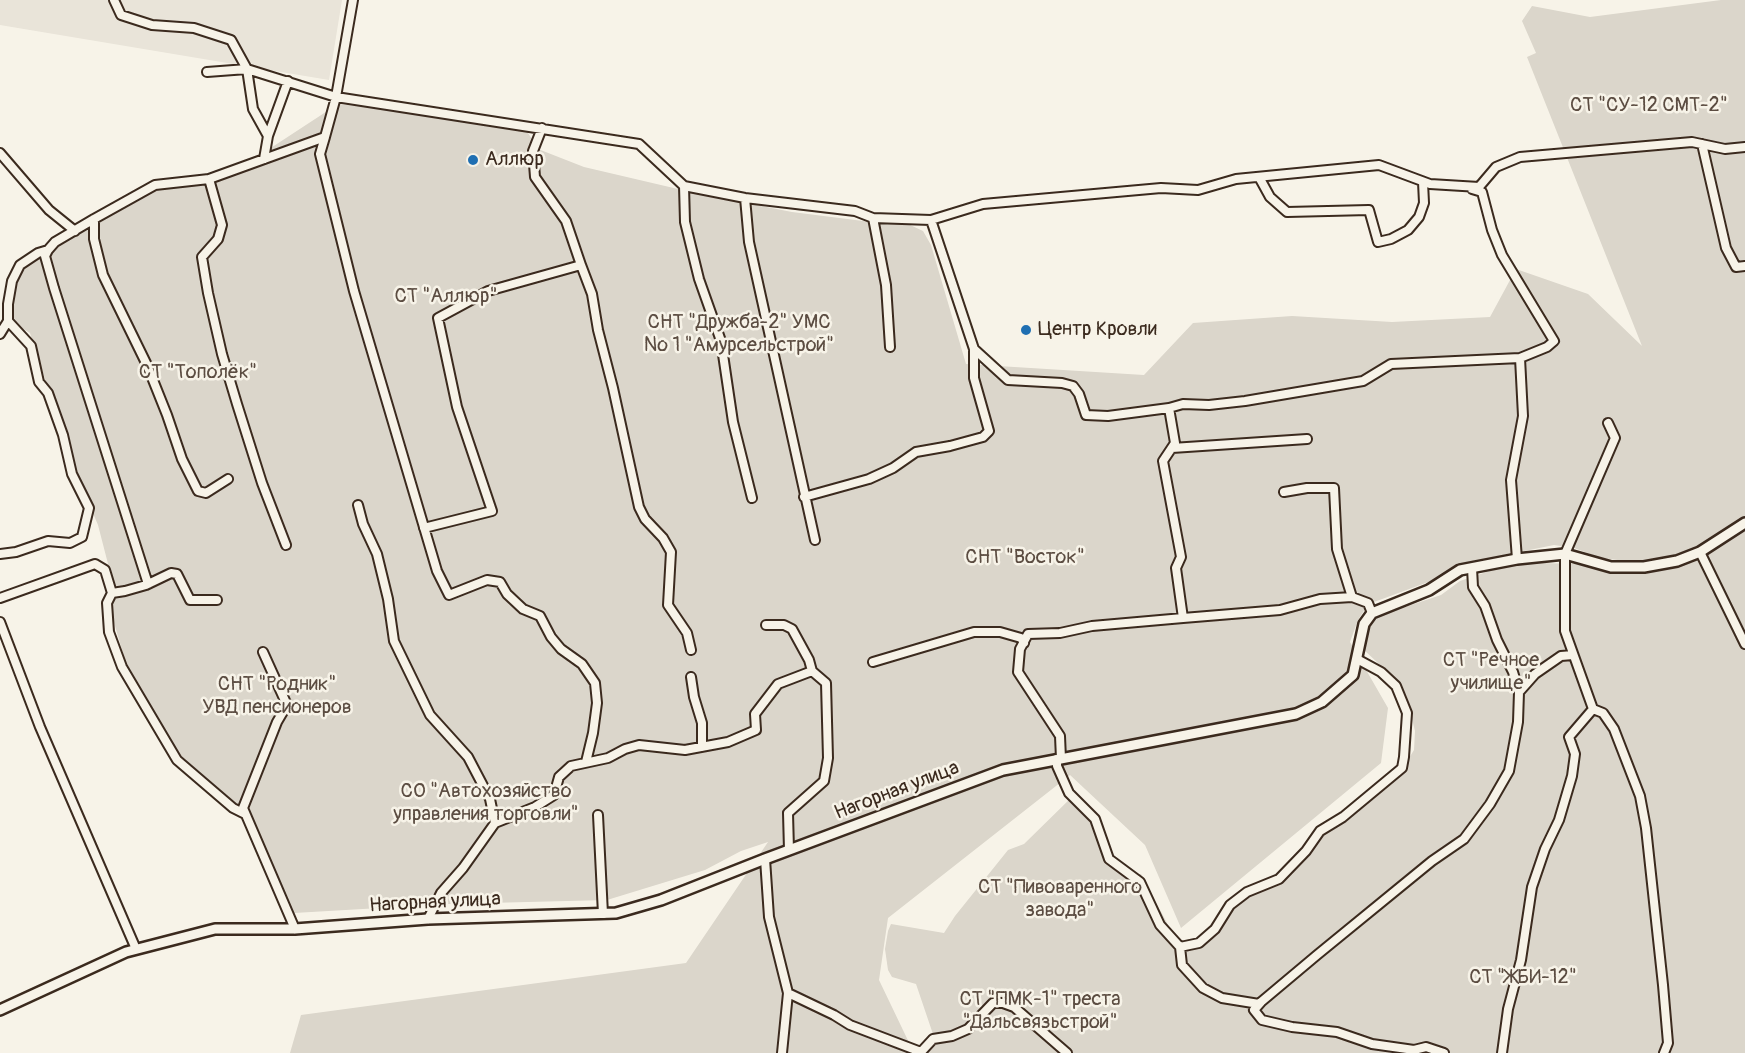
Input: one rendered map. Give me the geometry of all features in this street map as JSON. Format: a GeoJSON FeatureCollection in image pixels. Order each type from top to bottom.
{"type":"FeatureCollection","features":[{"type":"Feature","properties":{"kind":"street"},"geometry":{"type":"LineString","coordinates":[[114,0],[121,15],[152,25],[194,28],[231,40],[247,69],[253,109],[268,135]]}},
{"type":"Feature","properties":{"kind":"street"},"geometry":{"type":"LineString","coordinates":[[354,0],[336,97],[320,154],[346,259],[437,571],[449,595],[487,580],[500,582],[507,594],[523,609],[540,616],[551,637],[561,649],[582,664],[595,683],[597,703],[586,762]]}},
{"type":"Feature","properties":{"kind":"street"},"geometry":{"type":"LineString","coordinates":[[207,72],[247,69],[336,97],[639,144],[684,186],[745,198],[855,211],[873,218],[931,220],[983,204],[1161,188],[1198,190],[1236,179],[1379,165],[1430,184],[1479,187],[1496,167],[1520,158],[1692,142],[1725,149],[1745,147]]}},
{"type":"Feature","properties":{"kind":"street"},"geometry":{"type":"LineString","coordinates":[[264,159],[268,135],[288,81]]}},
{"type":"Feature","properties":{"kind":"street"},"geometry":{"type":"LineString","coordinates":[[542,128],[533,151],[535,177],[566,221],[592,294],[598,330],[639,507],[645,519],[663,538],[671,552],[668,605],[687,633],[691,650]]}},
{"type":"Feature","properties":{"kind":"street"},"geometry":{"type":"LineString","coordinates":[[148,584],[45,256],[55,242],[155,185],[209,179],[325,137]]}},
{"type":"Feature","properties":{"kind":"street"},"geometry":{"type":"LineString","coordinates":[[1702,144],[1726,248],[1736,267],[1745,266]]}},
{"type":"Feature","properties":{"kind":"street"},"geometry":{"type":"LineString","coordinates":[[0,153],[49,210],[75,231]]}},
{"type":"Feature","properties":{"kind":"street"},"geometry":{"type":"LineString","coordinates":[[1259,177],[1270,197],[1287,212],[1369,210],[1378,242],[1391,239],[1408,230],[1419,217],[1425,203],[1423,182]]}},
{"type":"Feature","properties":{"kind":"street"},"geometry":{"type":"LineString","coordinates":[[209,179],[222,225],[218,239],[202,257],[208,293],[222,354],[262,483],[286,545]]}},
{"type":"Feature","properties":{"kind":"street"},"geometry":{"type":"LineString","coordinates":[[684,186],[685,222],[699,279],[721,340],[733,422],[752,498]]}},
{"type":"Feature","properties":{"kind":"street"},"geometry":{"type":"LineString","coordinates":[[974,349],[1008,380],[1062,383],[1072,386],[1078,394],[1086,415],[1108,416],[1183,404],[1209,405],[1363,381],[1391,364],[1520,358],[1548,347],[1554,341],[1503,255],[1492,230],[1482,192],[1465,186]]}},
{"type":"Feature","properties":{"kind":"street"},"geometry":{"type":"LineString","coordinates":[[745,198],[749,242],[815,540]]}},
{"type":"Feature","properties":{"kind":"street"},"geometry":{"type":"LineString","coordinates":[[873,218],[886,285],[890,347]]}},
{"type":"Feature","properties":{"kind":"street"},"geometry":{"type":"LineString","coordinates":[[94,219],[94,239],[103,275],[147,366],[182,459],[198,491],[206,493],[228,479]]}},
{"type":"Feature","properties":{"kind":"street"},"geometry":{"type":"LineString","coordinates":[[804,497],[868,479],[893,468],[916,452],[983,437],[989,431],[974,378],[974,349],[931,220]]}},
{"type":"Feature","properties":{"kind":"street"},"geometry":{"type":"LineString","coordinates":[[0,334],[8,321],[12,281],[20,265],[38,253],[48,250]]}},
{"type":"Feature","properties":{"kind":"street"},"geometry":{"type":"LineString","coordinates":[[424,528],[492,511],[457,407],[438,318],[488,291],[581,265]]}},
{"type":"Feature","properties":{"kind":"street"},"geometry":{"type":"LineString","coordinates":[[0,554],[16,552],[48,541],[70,543],[82,537],[89,508],[72,474],[63,435],[48,393],[39,382],[31,346],[8,321]]}},
{"type":"Feature","properties":{"kind":"street"},"geometry":{"type":"LineString","coordinates":[[1516,559],[1511,480],[1523,416],[1520,358]]}},
{"type":"Feature","properties":{"kind":"street"},"geometry":{"type":"LineString","coordinates":[[1169,408],[1175,443],[1163,461],[1181,557],[1176,568],[1183,618]]}},
{"type":"Feature","properties":{"kind":"street"},"geometry":{"type":"LineString","coordinates":[[1593,709],[1584,678],[1565,632],[1566,554],[1616,438],[1608,423]]}},
{"type":"Feature","properties":{"kind":"street"},"geometry":{"type":"LineString","coordinates":[[1172,448],[1307,440]]}},
{"type":"Feature","properties":{"kind":"street"},"geometry":{"type":"LineString","coordinates":[[1284,492],[1307,488],[1334,488],[1337,549],[1352,597]]}},
{"type":"Feature","properties":{"kind":"street"},"geometry":{"type":"LineString","coordinates":[[358,505],[363,524],[377,554],[388,599],[394,641],[430,715],[468,757],[490,799],[495,823]]}},
{"type":"Feature","properties":{"kind":"street"},"geometry":{"type":"LineString","coordinates":[[1259,1004],[1222,998],[1203,988],[1182,964],[1180,947],[1160,925],[1140,882],[1109,859],[1095,819],[1069,793],[1057,766],[1060,736],[1018,672],[1020,649],[1028,634],[1060,633],[1092,626],[1280,610],[1320,599],[1352,597],[1368,603],[1372,613],[1429,590],[1460,570],[1516,559],[1566,554],[1611,567],[1644,567],[1677,561],[1700,552],[1745,523]]}},
{"type":"Feature","properties":{"kind":"street"},"geometry":{"type":"LineString","coordinates":[[1700,552],[1745,644]]}},
{"type":"Feature","properties":{"kind":"street"},"geometry":{"type":"LineString","coordinates":[[0,598],[95,564],[105,570],[112,593],[107,603],[109,632],[122,667],[177,760],[233,808],[245,814]]}},
{"type":"Feature","properties":{"kind":"street"},"geometry":{"type":"LineString","coordinates":[[1444,1053],[1426,1047],[1414,1050],[1372,1044],[1337,1032],[1292,1027],[1262,1020],[1254,1010],[1432,861],[1464,839],[1490,804],[1509,771],[1518,722],[1519,692],[1485,606],[1473,587],[1472,568]]}},
{"type":"Feature","properties":{"kind":"street"},"geometry":{"type":"LineString","coordinates":[[112,593],[148,584],[171,573],[177,574],[190,600],[217,600]]}},
{"type":"Feature","properties":{"kind":"street","name":"Нагорная улица"},"geometry":{"type":"LineString","coordinates":[[0,1010],[136,949],[215,929],[295,929],[428,919],[603,914],[616,913],[661,900],[1003,770],[1296,714],[1322,702],[1353,675],[1364,624],[1372,613]]}},
{"type":"Feature","properties":{"kind":"street"},"geometry":{"type":"LineString","coordinates":[[0,622],[49,748],[136,949]]}},
{"type":"Feature","properties":{"kind":"street"},"geometry":{"type":"LineString","coordinates":[[766,625],[784,625],[792,629],[809,660],[812,671],[826,683],[828,758],[824,781],[788,813],[789,850]]}},
{"type":"Feature","properties":{"kind":"street"},"geometry":{"type":"LineString","coordinates":[[873,662],[974,632],[1000,632],[1021,638],[1024,643]]}},
{"type":"Feature","properties":{"kind":"street"},"geometry":{"type":"LineString","coordinates":[[263,652],[287,705],[277,722],[243,808],[295,929]]}},
{"type":"Feature","properties":{"kind":"street"},"geometry":{"type":"LineString","coordinates":[[1519,692],[1535,674],[1561,656],[1573,655]]}},
{"type":"Feature","properties":{"kind":"street"},"geometry":{"type":"LineString","coordinates":[[1180,947],[1199,943],[1215,929],[1230,904],[1247,892],[1279,879],[1306,851],[1320,831],[1343,817],[1402,768],[1407,713],[1404,704],[1396,686],[1381,672],[1357,659]]}},
{"type":"Feature","properties":{"kind":"street"},"geometry":{"type":"LineString","coordinates":[[428,919],[441,893],[463,868],[495,823],[535,807],[554,795],[559,777],[571,766],[608,758],[639,745],[685,750],[728,742],[756,730],[755,714],[778,684],[812,671]]}},
{"type":"Feature","properties":{"kind":"street"},"geometry":{"type":"LineString","coordinates":[[691,677],[702,723],[702,747]]}},
{"type":"Feature","properties":{"kind":"street"},"geometry":{"type":"LineString","coordinates":[[1502,1053],[1508,1010],[1521,960],[1532,887],[1545,849],[1559,820],[1572,776],[1575,754],[1569,737],[1593,709]]}},
{"type":"Feature","properties":{"kind":"street"},"geometry":{"type":"LineString","coordinates":[[1593,709],[1603,713],[1614,729],[1640,796],[1646,828],[1663,985],[1668,1043],[1664,1053]]}},
{"type":"Feature","properties":{"kind":"street"},"geometry":{"type":"LineString","coordinates":[[598,815],[603,914]]}},
{"type":"Feature","properties":{"kind":"street"},"geometry":{"type":"LineString","coordinates":[[765,859],[769,917],[788,993],[782,1053]]}},
{"type":"Feature","properties":{"kind":"street"},"geometry":{"type":"LineString","coordinates":[[788,993],[850,1025],[921,1052],[933,1039],[952,1036],[968,1029],[993,1003],[1003,1003],[1014,1007],[1067,1053]]}},
{"type":"Feature","properties":{"kind":"shaded area"},"geometry":{"type":"Polygon","coordinates":[[[0,0],[342,0],[329,80],[0,25],[0,0]]]}},
{"type":"Feature","properties":{"kind":"green space"},"geometry":{"type":"Polygon","coordinates":[[[1721,0],[1745,0],[1745,517],[1697,547],[1660,560],[1626,561],[1601,558],[1574,548],[1554,545],[1465,563],[1431,581],[1374,602],[1365,609],[1358,620],[1350,642],[1388,708],[1381,763],[1181,928],[1145,845],[1070,775],[888,918],[879,980],[914,1053],[290,1053],[301,1015],[686,963],[768,842],[741,851],[705,870],[607,900],[449,904],[294,913],[256,827],[237,806],[181,759],[127,667],[113,619],[112,600],[115,591],[98,525],[75,471],[30,333],[17,325],[12,316],[14,288],[23,269],[40,255],[164,184],[204,183],[258,164],[257,157],[338,104],[525,128],[538,149],[584,167],[695,193],[792,212],[879,223],[908,224],[923,231],[931,245],[966,364],[1144,375],[1193,323],[1292,316],[1392,322],[1490,317],[1516,269],[1588,294],[1642,346],[1527,57],[1536,53],[1522,21],[1532,6],[1590,17],[1721,0]]]}},
{"type":"Feature","properties":{"kind":"green space"},"geometry":{"type":"Polygon","coordinates":[[[1745,529],[1745,1053],[924,1053],[936,1043],[916,984],[892,977],[888,970],[885,949],[891,924],[944,933],[1008,850],[1024,844],[1075,794],[1090,810],[1109,855],[1132,874],[1141,874],[1175,938],[1191,947],[1240,899],[1276,882],[1318,836],[1403,768],[1414,750],[1415,731],[1406,695],[1398,682],[1363,649],[1365,633],[1372,618],[1441,595],[1460,581],[1504,566],[1542,563],[1579,564],[1634,574],[1648,573],[1706,555],[1745,529]]]}},
{"type":"Feature","properties":{"kind":"place","name":"Аллюр"},"geometry":{"type":"Point","coordinates":[473,160]}},
{"type":"Feature","properties":{"kind":"place","name":"Центр Кровли"},"geometry":{"type":"Point","coordinates":[1026,330]}},
{"type":"Feature","properties":{"kind":"park label","name":"СТ \"СУ-12 СМТ-2\""},"geometry":{"type":"Point","coordinates":[1649,106]}},
{"type":"Feature","properties":{"kind":"park label","name":"СТ \"Аллюр\""},"geometry":{"type":"Point","coordinates":[446,297]}},
{"type":"Feature","properties":{"kind":"park label","name":"СНТ \"Дружба-2\" УМС № 1 \"Амурсельстрой\""},"geometry":{"type":"Point","coordinates":[739,334]}},
{"type":"Feature","properties":{"kind":"park label","name":"СТ \"Тополёк\""},"geometry":{"type":"Point","coordinates":[198,373]}},
{"type":"Feature","properties":{"kind":"park label","name":"СНТ \"Восток\""},"geometry":{"type":"Point","coordinates":[1025,558]}},
{"type":"Feature","properties":{"kind":"park label","name":"СТ \"Речное училище\""},"geometry":{"type":"Point","coordinates":[1491,672]}},
{"type":"Feature","properties":{"kind":"park label","name":"СНТ \"Родник\" УВД пенсионеров"},"geometry":{"type":"Point","coordinates":[277,696]}},
{"type":"Feature","properties":{"kind":"park label","name":"СО \"Автохозяйство управления торговли\""},"geometry":{"type":"Point","coordinates":[486,804]}},
{"type":"Feature","properties":{"kind":"park label","name":"СТ \"Пивоваренного завода\""},"geometry":{"type":"Point","coordinates":[1060,900]}},
{"type":"Feature","properties":{"kind":"park label","name":"СТ \"ЖБИ-12\""},"geometry":{"type":"Point","coordinates":[1523,978]}},
{"type":"Feature","properties":{"kind":"park label","name":"СТ \"ПМК-1\" треста \"Дальсвязьстрой\""},"geometry":{"type":"Point","coordinates":[1040,1012]}}]}
